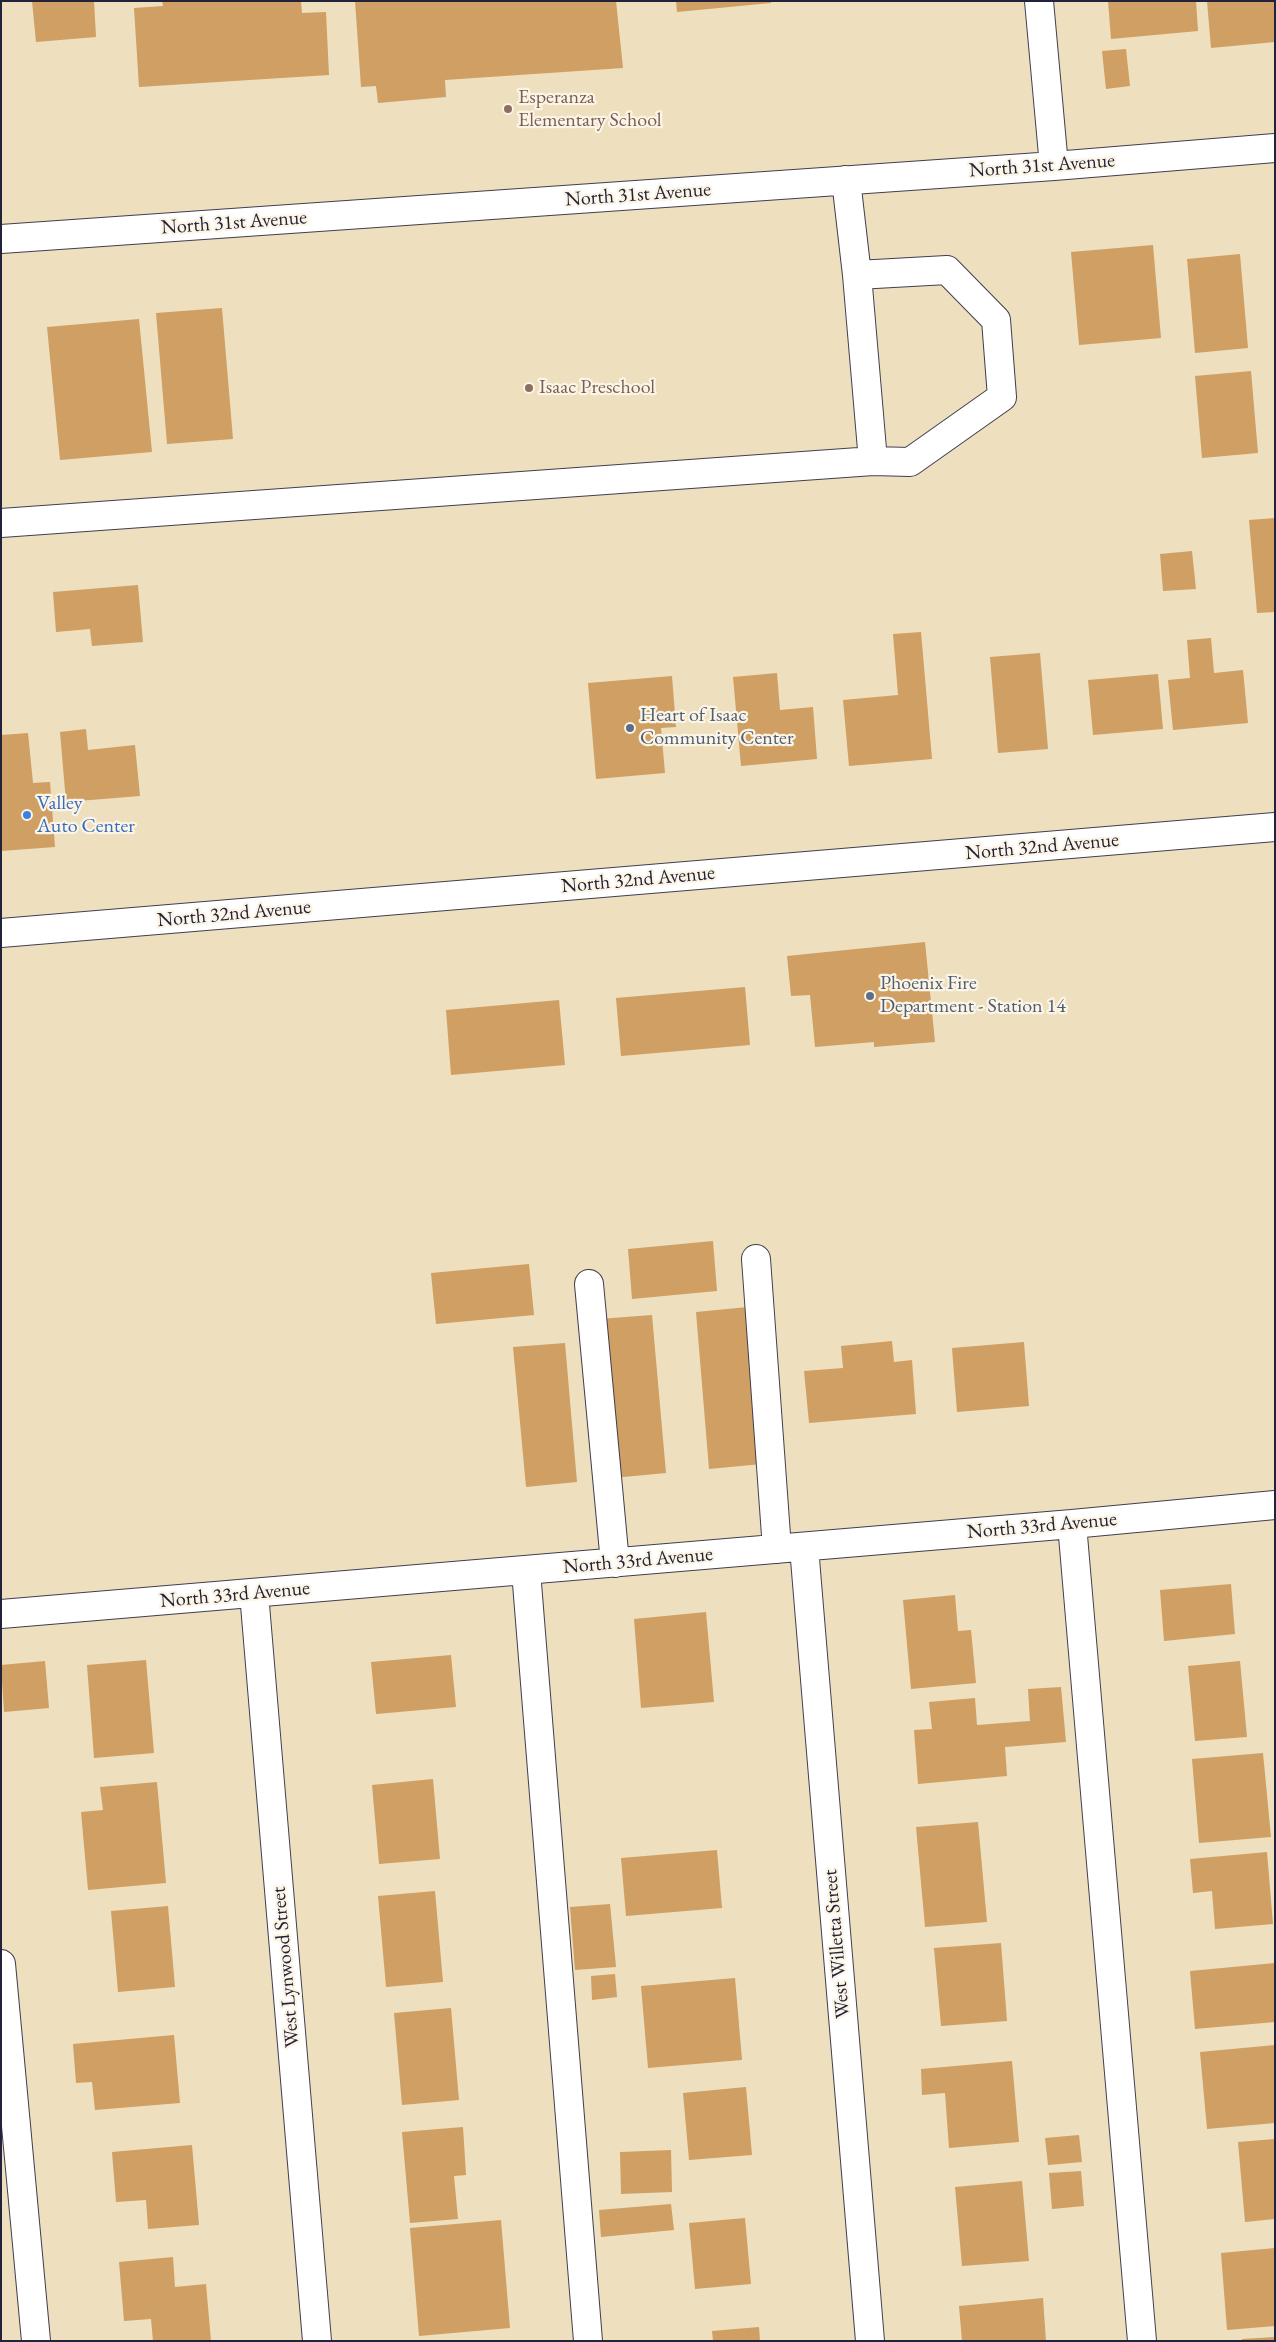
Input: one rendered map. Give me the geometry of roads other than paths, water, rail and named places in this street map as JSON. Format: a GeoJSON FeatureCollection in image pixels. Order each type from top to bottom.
{"type":"FeatureCollection","features":[{"type":"Feature","properties":{"kind":"street"},"geometry":{"type":"LineString","coordinates":[[1040,1],[1054,166]]}},
{"type":"Feature","properties":{"kind":"street","name":"North 31st Avenue"},"geometry":{"type":"LineString","coordinates":[[1,239],[1054,166],[1275,148]]}},
{"type":"Feature","properties":{"kind":"street"},"geometry":{"type":"LineString","coordinates":[[846,180],[857,275],[874,461]]}},
{"type":"Feature","properties":{"kind":"street"},"geometry":{"type":"LineString","coordinates":[[1,523],[874,461],[910,462],[1002,397],[996,320],[947,270],[857,275]]}},
{"type":"Feature","properties":{"kind":"street","name":"North 32nd Avenue"},"geometry":{"type":"LineString","coordinates":[[1,933],[1275,827]]}},
{"type":"Feature","properties":{"kind":"street","name":"West Willetta Street"},"geometry":{"type":"LineString","coordinates":[[756,1259],[790,1548],[870,2341]]}},
{"type":"Feature","properties":{"kind":"street"},"geometry":{"type":"LineString","coordinates":[[589,1284],[615,1563]]}},
{"type":"Feature","properties":{"kind":"street","name":"North 33rd Avenue"},"geometry":{"type":"LineString","coordinates":[[1,1614],[526,1571],[1275,1505]]}},
{"type":"Feature","properties":{"kind":"street"},"geometry":{"type":"LineString","coordinates":[[1072,1524],[1142,2341]]}},
{"type":"Feature","properties":{"kind":"street"},"geometry":{"type":"LineString","coordinates":[[526,1571],[588,2341]]}},
{"type":"Feature","properties":{"kind":"street","name":"West Lynwood Street"},"geometry":{"type":"LineString","coordinates":[[254,1593],[317,2341]]}},
{"type":"Feature","properties":{"kind":"street"},"geometry":{"type":"LineString","coordinates":[[1,1964],[36,2341]]}},
{"type":"Feature","properties":{"kind":"place","name":"Esperanza Elementary School"},"geometry":{"type":"Point","coordinates":[508,109]}},
{"type":"Feature","properties":{"kind":"place","name":"Isaac Preschool"},"geometry":{"type":"Point","coordinates":[529,388]}},
{"type":"Feature","properties":{"kind":"place","name":"Heart of Isaac Community Center"},"geometry":{"type":"Point","coordinates":[630,728]}},
{"type":"Feature","properties":{"kind":"place","name":"Valley Auto Center"},"geometry":{"type":"Point","coordinates":[27,815]}},
{"type":"Feature","properties":{"kind":"place","name":"Phoenix Fire Department - Station 14"},"geometry":{"type":"Point","coordinates":[870,996]}}]}
